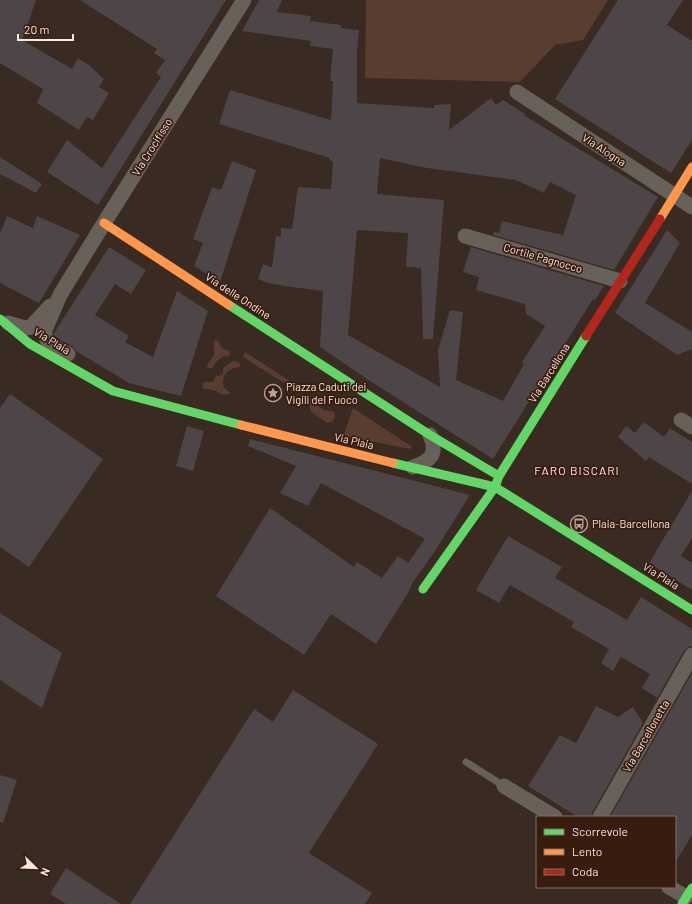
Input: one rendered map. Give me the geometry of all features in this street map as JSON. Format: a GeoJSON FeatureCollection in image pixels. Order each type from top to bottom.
{"type":"FeatureCollection","features":[{"type":"Feature","properties":{"kind":"street","name":"Via Crocifisso"},"geometry":{"type":"LineString","coordinates":[[60,295],[244,0]]}},
{"type":"Feature","properties":{"kind":"street","name":"Via Alogna"},"geometry":{"type":"LineString","coordinates":[[517,92],[692,207]]}},
{"type":"Feature","properties":{"kind":"street","name":"Via Barcellona"},"geometry":{"type":"LineString","coordinates":[[423,589],[495,487],[498,476],[692,167]]}},
{"type":"Feature","properties":{"kind":"street","name":"Via delle Ondine"},"geometry":{"type":"LineString","coordinates":[[104,223],[430,435],[498,476]]}},
{"type":"Feature","properties":{"kind":"street","name":"Cortile Pagnocco"},"geometry":{"type":"LineString","coordinates":[[465,236],[620,281]]}},
{"type":"Feature","properties":{"kind":"street"},"geometry":{"type":"LineString","coordinates":[[3,321],[25,328],[31,327],[60,295]]}},
{"type":"Feature","properties":{"kind":"street"},"geometry":{"type":"LineString","coordinates":[[60,295],[45,330],[44,336],[46,341],[83,364],[92,379]]}},
{"type":"Feature","properties":{"kind":"street","name":"Via Plaia"},"geometry":{"type":"LineString","coordinates":[[3,321],[30,344],[113,391],[336,449],[495,487],[692,610]]}},
{"type":"Feature","properties":{"kind":"street"},"geometry":{"type":"LineString","coordinates":[[412,467],[423,464],[430,459],[434,453],[434,445],[430,435]]}},
{"type":"Feature","properties":{"kind":"street","name":"Via Barcellonetta"},"geometry":{"type":"LineString","coordinates":[[601,816],[692,655]]}},
{"type":"Feature","properties":{"kind":"street"},"geometry":{"type":"LineString","coordinates":[[504,786],[553,816]]}},
{"type":"Feature","properties":{"kind":"street"},"geometry":{"type":"LineString","coordinates":[[671,888],[687,896]]}},
{"type":"Feature","properties":{"kind":"lane"},"geometry":{"type":"LineString","coordinates":[[466,762],[504,786]]}},
{"type":"Feature","properties":{"kind":"shaded area"},"geometry":{"type":"Polygon","coordinates":[[[366,0],[608,0],[583,40],[555,45],[520,82],[365,78],[366,0]]]}},
{"type":"Feature","properties":{"kind":"shaded area"},"geometry":{"type":"Polygon","coordinates":[[[215,340],[218,341],[222,348],[229,351],[230,355],[222,357],[212,368],[207,368],[213,355],[215,340]]]}},
{"type":"Feature","properties":{"kind":"shaded area"},"geometry":{"type":"Polygon","coordinates":[[[245,352],[290,381],[287,385],[243,357],[245,352]]]}},
{"type":"Feature","properties":{"kind":"shaded area"},"geometry":{"type":"Polygon","coordinates":[[[233,361],[238,362],[240,367],[229,370],[224,376],[223,380],[224,388],[231,393],[223,395],[213,390],[203,388],[202,384],[205,382],[213,382],[216,375],[220,376],[223,372],[223,368],[233,361]]]}},
{"type":"Feature","properties":{"kind":"shaded area"},"geometry":{"type":"Polygon","coordinates":[[[302,399],[313,399],[321,409],[334,412],[335,416],[333,421],[328,423],[314,414],[310,410],[308,401],[302,399]]]}},
{"type":"Feature","properties":{"kind":"shaded area"},"geometry":{"type":"Polygon","coordinates":[[[353,408],[412,447],[410,449],[343,436],[353,408]]]}},
{"type":"Feature","properties":{"kind":"building"},"geometry":{"type":"Polygon","coordinates":[[[0,0],[36,0],[22,40],[72,69],[78,58],[89,65],[104,79],[99,87],[109,93],[93,120],[87,117],[79,130],[37,103],[43,89],[0,63],[0,0]]]}},
{"type":"Feature","properties":{"kind":"building"},"geometry":{"type":"Polygon","coordinates":[[[80,0],[226,0],[98,205],[47,172],[67,140],[102,168],[161,77],[156,73],[165,60],[154,53],[157,49],[80,0]]]}},
{"type":"Feature","properties":{"kind":"building"},"geometry":{"type":"Polygon","coordinates":[[[259,0],[282,0],[277,12],[311,16],[310,21],[341,25],[341,28],[359,30],[357,52],[357,103],[434,108],[434,105],[451,104],[449,130],[491,98],[496,105],[503,100],[525,114],[525,116],[658,197],[614,270],[493,235],[494,232],[499,233],[502,221],[563,235],[576,195],[550,182],[544,193],[516,180],[427,168],[380,158],[377,194],[444,200],[433,339],[423,339],[421,268],[406,267],[408,233],[357,230],[348,335],[440,387],[438,350],[450,310],[463,312],[456,380],[503,401],[524,364],[522,362],[545,326],[526,314],[525,304],[476,290],[479,277],[463,272],[471,247],[604,286],[595,300],[593,299],[493,459],[370,381],[320,347],[323,291],[284,286],[268,283],[258,279],[263,264],[272,267],[276,236],[281,237],[281,228],[292,229],[298,187],[331,189],[333,162],[329,160],[330,158],[219,124],[230,90],[331,120],[333,81],[330,81],[333,49],[310,46],[311,41],[242,31],[259,0]]]}},
{"type":"Feature","properties":{"kind":"building"},"geometry":{"type":"Polygon","coordinates":[[[618,0],[683,0],[667,25],[692,41],[692,140],[671,173],[555,99],[618,0]]]}},
{"type":"Feature","properties":{"kind":"building"},"geometry":{"type":"Polygon","coordinates":[[[0,157],[42,184],[36,193],[0,174],[0,157]]]}},
{"type":"Feature","properties":{"kind":"building"},"geometry":{"type":"Polygon","coordinates":[[[232,161],[256,170],[220,282],[194,266],[203,243],[193,239],[212,187],[221,190],[232,161]]]}},
{"type":"Feature","properties":{"kind":"building"},"geometry":{"type":"Polygon","coordinates":[[[7,216],[33,228],[37,216],[80,235],[39,303],[0,283],[0,234],[7,216]]]}},
{"type":"Feature","properties":{"kind":"building"},"geometry":{"type":"Polygon","coordinates":[[[667,230],[680,243],[645,303],[692,332],[692,349],[677,355],[615,313],[667,230]]]}},
{"type":"Feature","properties":{"kind":"building"},"geometry":{"type":"Polygon","coordinates":[[[109,247],[146,270],[131,294],[115,284],[95,315],[129,336],[125,342],[153,357],[177,291],[208,311],[181,396],[129,383],[76,351],[72,346],[54,335],[109,247]]]}},
{"type":"Feature","properties":{"kind":"building"},"geometry":{"type":"Polygon","coordinates":[[[10,394],[103,459],[29,567],[0,547],[0,408],[10,394]]]}},
{"type":"Feature","properties":{"kind":"building"},"geometry":{"type":"Polygon","coordinates":[[[644,422],[664,437],[670,428],[692,442],[692,484],[649,457],[646,461],[618,437],[626,426],[635,433],[644,422]]]}},
{"type":"Feature","properties":{"kind":"building"},"geometry":{"type":"Polygon","coordinates":[[[187,426],[204,431],[193,471],[176,466],[187,426]]]}},
{"type":"Feature","properties":{"kind":"building"},"geometry":{"type":"Polygon","coordinates":[[[250,439],[470,495],[433,554],[413,582],[408,593],[376,644],[331,614],[304,655],[216,596],[270,508],[354,567],[357,562],[382,578],[398,556],[408,563],[425,539],[321,483],[308,506],[280,493],[296,466],[248,446],[250,439]]]}},
{"type":"Feature","properties":{"kind":"building"},"geometry":{"type":"Polygon","coordinates":[[[692,491],[692,538],[681,556],[692,563],[692,590],[649,563],[692,491]]]}},
{"type":"Feature","properties":{"kind":"building"},"geometry":{"type":"Polygon","coordinates":[[[508,536],[562,567],[555,578],[627,620],[641,597],[692,629],[692,646],[688,647],[684,651],[657,698],[642,688],[650,674],[621,657],[613,671],[601,663],[609,649],[571,627],[574,622],[510,585],[499,603],[476,590],[508,536]]]}},
{"type":"Feature","properties":{"kind":"building"},"geometry":{"type":"Polygon","coordinates":[[[0,613],[62,653],[42,708],[0,680],[0,613]]]}},
{"type":"Feature","properties":{"kind":"building"},"geometry":{"type":"Polygon","coordinates":[[[692,673],[692,835],[676,861],[676,816],[611,816],[692,673]]]}},
{"type":"Feature","properties":{"kind":"building"},"geometry":{"type":"Polygon","coordinates":[[[293,690],[378,744],[309,853],[372,893],[365,904],[130,904],[254,709],[273,722],[293,690]]]}},
{"type":"Feature","properties":{"kind":"building"},"geometry":{"type":"Polygon","coordinates":[[[596,706],[618,717],[633,707],[643,723],[591,816],[576,816],[528,786],[560,735],[576,743],[596,706]]]}},
{"type":"Feature","properties":{"kind":"building"},"geometry":{"type":"Polygon","coordinates":[[[0,775],[17,780],[3,823],[0,822],[0,775]]]}},
{"type":"Feature","properties":{"kind":"building"},"geometry":{"type":"Polygon","coordinates":[[[66,868],[121,904],[66,904],[50,894],[66,868]]]}},
{"type":"Feature","properties":{"kind":"traffic: fast"},"geometry":{"type":"LineString","coordinates":[[229,305],[430,435],[499,476]]}},
{"type":"Feature","properties":{"kind":"traffic: fast"},"geometry":{"type":"LineString","coordinates":[[0,319],[30,344],[113,391],[241,425]]}},
{"type":"Feature","properties":{"kind":"traffic: fast"},"geometry":{"type":"LineString","coordinates":[[423,589],[495,487],[499,476],[586,336]]}},
{"type":"Feature","properties":{"kind":"traffic: fast"},"geometry":{"type":"LineString","coordinates":[[393,463],[495,487],[692,610]]}},
{"type":"Feature","properties":{"kind":"traffic: fast"},"geometry":{"type":"LineString","coordinates":[[682,904],[692,888]]}},
{"type":"Feature","properties":{"kind":"traffic: slow"},"geometry":{"type":"LineString","coordinates":[[660,219],[692,167]]}},
{"type":"Feature","properties":{"kind":"traffic: slow"},"geometry":{"type":"LineString","coordinates":[[104,223],[229,305]]}},
{"type":"Feature","properties":{"kind":"traffic: slow"},"geometry":{"type":"LineString","coordinates":[[241,425],[393,463]]}},
{"type":"Feature","properties":{"kind":"traffic: jam"},"geometry":{"type":"LineString","coordinates":[[586,336],[660,219]]}},
{"type":"Feature","properties":{"kind":"place","name":"Piazza Caduti dei Vigili del Fuoco"},"geometry":{"type":"Point","coordinates":[273,393]}},
{"type":"Feature","properties":{"kind":"place","name":"Plaia-Barcellona"},"geometry":{"type":"Point","coordinates":[579,524]}},
{"type":"Feature","properties":{"kind":"district","name":"FARO BISCARI"},"geometry":{"type":"Point","coordinates":[577,471]}}]}
